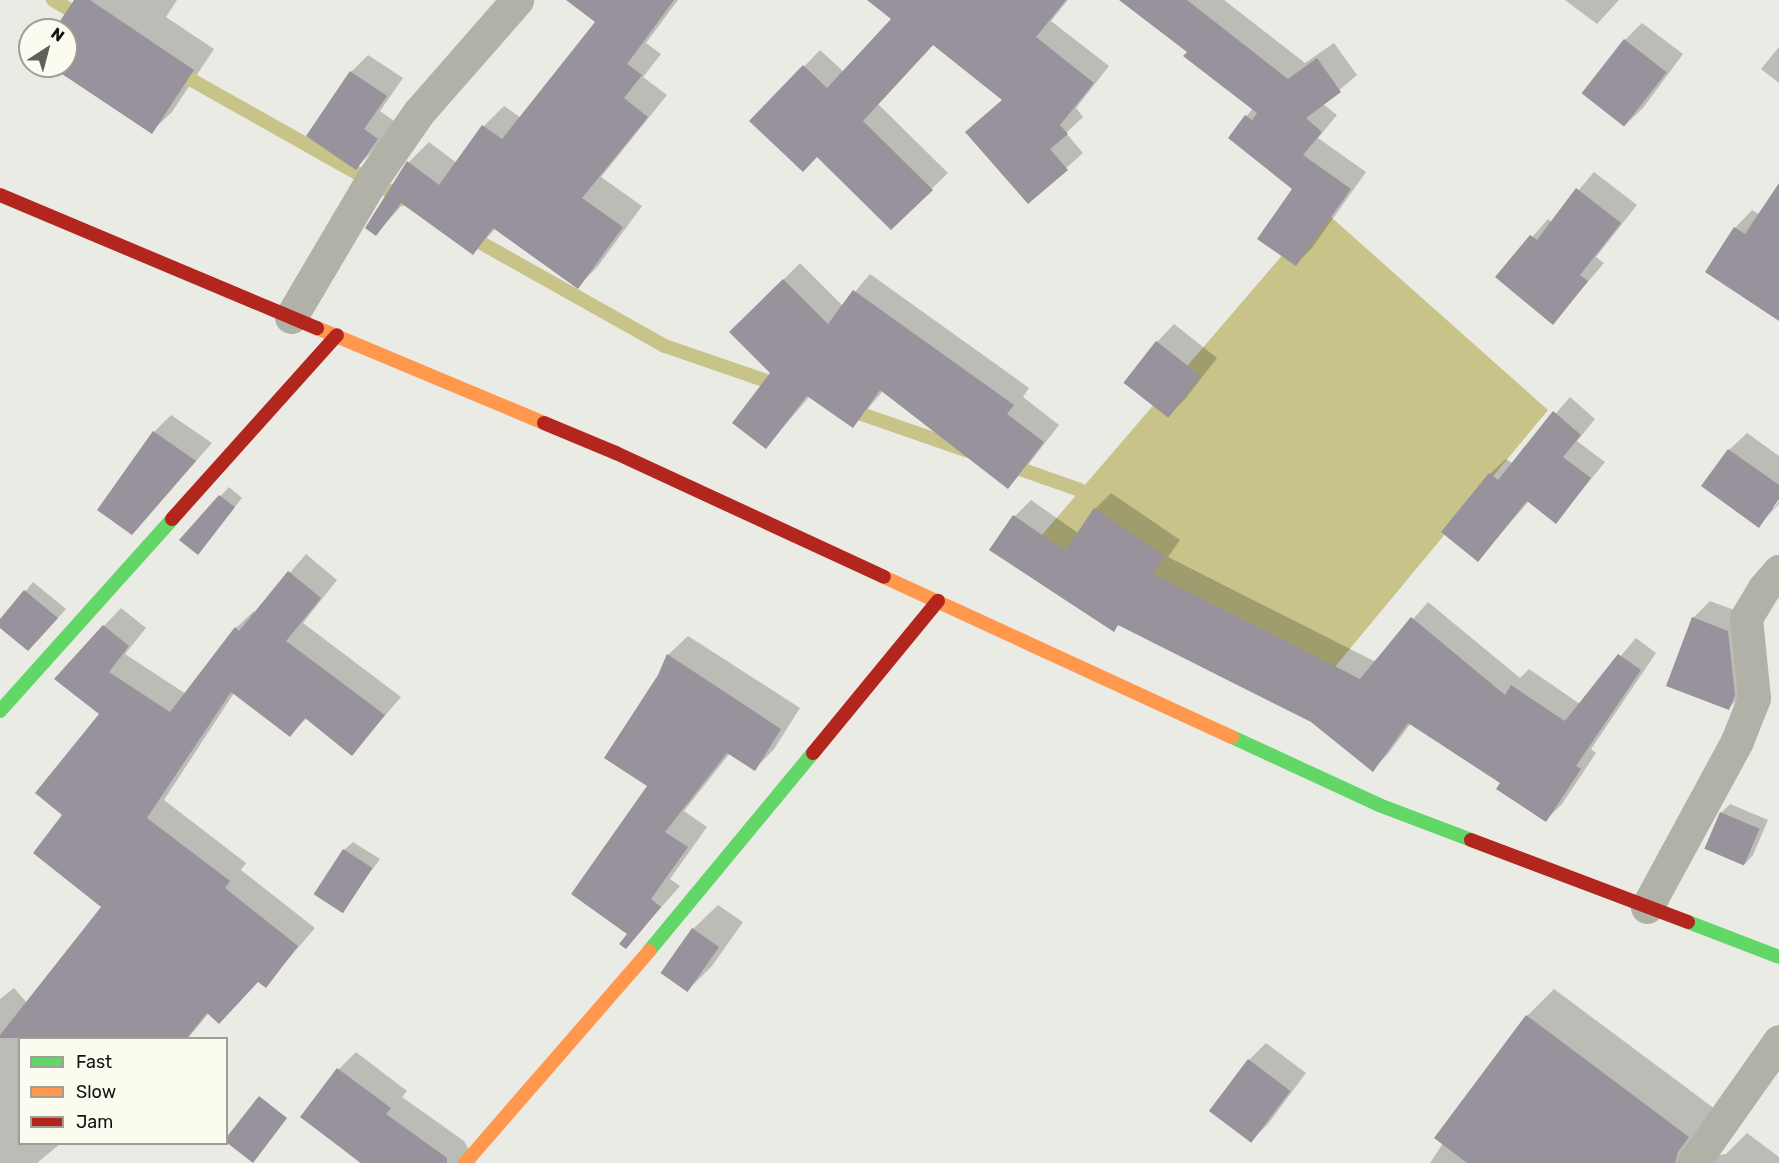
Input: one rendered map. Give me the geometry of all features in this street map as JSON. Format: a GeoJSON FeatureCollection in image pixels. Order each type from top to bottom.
{"type":"FeatureCollection","features":[{"type":"Feature","properties":{"kind":"main road"},"geometry":{"type":"LineString","coordinates":[[0,195],[616,453],[1378,805],[1779,957]]}},
{"type":"Feature","properties":{"kind":"main road"},"geometry":{"type":"LineString","coordinates":[[0,711],[337,335]]}},
{"type":"Feature","properties":{"kind":"main road"},"geometry":{"type":"LineString","coordinates":[[465,1163],[636,967],[938,601]]}},
{"type":"Feature","properties":{"kind":"street"},"geometry":{"type":"LineString","coordinates":[[291,317],[371,181],[419,112],[517,0]]}},
{"type":"Feature","properties":{"kind":"street"},"geometry":{"type":"LineString","coordinates":[[1647,907],[1737,741],[1754,698],[1753,659],[1746,618],[1764,588],[1779,571]]}},
{"type":"Feature","properties":{"kind":"street"},"geometry":{"type":"LineString","coordinates":[[1693,1163],[1779,1041]]}},
{"type":"Feature","properties":{"kind":"shaded area"},"geometry":{"type":"Polygon","coordinates":[[[1322,209],[1548,410],[1319,686],[1029,550],[1322,209]]]}},
{"type":"Feature","properties":{"kind":"building"},"geometry":{"type":"Polygon","coordinates":[[[74,0],[90,0],[194,70],[152,134],[68,78],[78,78],[78,18],[62,18],[74,0]]]}},
{"type":"Feature","properties":{"kind":"building"},"geometry":{"type":"Polygon","coordinates":[[[566,0],[674,0],[627,64],[642,75],[624,98],[648,117],[582,198],[623,227],[578,289],[493,228],[473,255],[401,203],[376,236],[365,228],[407,161],[439,185],[482,125],[502,139],[595,22],[566,0]]]}},
{"type":"Feature","properties":{"kind":"building"},"geometry":{"type":"Polygon","coordinates":[[[867,0],[1066,0],[1036,37],[1094,83],[1060,125],[1068,134],[1050,149],[1068,170],[1028,204],[965,132],[1002,100],[933,45],[863,121],[933,190],[891,230],[817,157],[803,172],[749,121],[803,65],[827,88],[891,19],[867,0]]]}},
{"type":"Feature","properties":{"kind":"building"},"geometry":{"type":"Polygon","coordinates":[[[1119,0],[1187,0],[1288,79],[1317,58],[1341,92],[1306,118],[1322,132],[1303,155],[1351,189],[1296,266],[1257,239],[1292,189],[1228,138],[1245,115],[1252,120],[1257,113],[1183,56],[1187,52],[1119,0]]]}},
{"type":"Feature","properties":{"kind":"building"},"geometry":{"type":"Polygon","coordinates":[[[1624,39],[1667,72],[1624,127],[1582,93],[1624,39]]]}},
{"type":"Feature","properties":{"kind":"building"},"geometry":{"type":"Polygon","coordinates":[[[350,71],[387,96],[364,129],[378,139],[356,170],[306,136],[350,71]]]}},
{"type":"Feature","properties":{"kind":"building"},"geometry":{"type":"Polygon","coordinates":[[[1779,183],[1779,321],[1705,272],[1734,227],[1745,234],[1779,183]]]}},
{"type":"Feature","properties":{"kind":"building"},"geometry":{"type":"Polygon","coordinates":[[[1576,188],[1621,223],[1580,275],[1588,281],[1553,325],[1495,277],[1530,235],[1537,240],[1576,188]]]}},
{"type":"Feature","properties":{"kind":"building"},"geometry":{"type":"Polygon","coordinates":[[[783,279],[828,324],[853,290],[1014,405],[1007,414],[1044,442],[1008,489],[880,390],[853,428],[807,396],[766,449],[732,423],[770,373],[729,332],[783,279]]]}},
{"type":"Feature","properties":{"kind":"building"},"geometry":{"type":"Polygon","coordinates":[[[1156,341],[1201,376],[1168,418],[1123,383],[1156,341]]]}},
{"type":"Feature","properties":{"kind":"building"},"geometry":{"type":"Polygon","coordinates":[[[1553,411],[1581,435],[1563,457],[1591,478],[1556,524],[1527,501],[1478,562],[1441,532],[1489,473],[1498,480],[1553,411]]]}},
{"type":"Feature","properties":{"kind":"building"},"geometry":{"type":"Polygon","coordinates":[[[153,431],[196,461],[132,535],[97,510],[153,431]]]}},
{"type":"Feature","properties":{"kind":"building"},"geometry":{"type":"Polygon","coordinates":[[[1728,449],[1779,485],[1779,499],[1759,528],[1701,486],[1728,449]]]}},
{"type":"Feature","properties":{"kind":"building"},"geometry":{"type":"Polygon","coordinates":[[[219,495],[235,507],[198,555],[179,540],[219,495]]]}},
{"type":"Feature","properties":{"kind":"building"},"geometry":{"type":"Polygon","coordinates":[[[1094,508],[1165,556],[1153,574],[1360,679],[1411,617],[1505,695],[1511,685],[1565,721],[1618,654],[1641,670],[1576,766],[1581,769],[1546,822],[1496,789],[1500,783],[1408,723],[1373,772],[1311,722],[1118,625],[1114,632],[989,550],[1013,515],[1065,551],[1094,508]]]}},
{"type":"Feature","properties":{"kind":"building"},"geometry":{"type":"Polygon","coordinates":[[[288,571],[321,598],[286,641],[385,715],[352,756],[305,718],[290,737],[231,692],[147,818],[230,881],[225,888],[298,946],[266,988],[258,982],[219,1024],[207,1013],[188,1037],[0,1038],[0,1035],[101,907],[33,853],[62,815],[35,793],[99,714],[54,679],[103,625],[129,646],[109,672],[170,712],[235,627],[239,631],[288,571]]]}},
{"type":"Feature","properties":{"kind":"building"},"geometry":{"type":"Polygon","coordinates":[[[24,590],[58,618],[28,651],[0,628],[0,619],[24,590]]]}},
{"type":"Feature","properties":{"kind":"building"},"geometry":{"type":"Polygon","coordinates":[[[1692,617],[1728,631],[1735,695],[1729,710],[1666,686],[1692,617]]]}},
{"type":"Feature","properties":{"kind":"building"},"geometry":{"type":"Polygon","coordinates":[[[667,654],[781,729],[755,771],[727,753],[665,832],[688,847],[651,899],[661,907],[626,949],[619,944],[627,934],[571,894],[647,786],[604,758],[658,675],[667,654]]]}},
{"type":"Feature","properties":{"kind":"building"},"geometry":{"type":"Polygon","coordinates":[[[1720,812],[1760,829],[1744,866],[1704,849],[1720,812]]]}},
{"type":"Feature","properties":{"kind":"building"},"geometry":{"type":"Polygon","coordinates":[[[343,849],[372,868],[343,913],[314,894],[343,849]]]}},
{"type":"Feature","properties":{"kind":"building"},"geometry":{"type":"Polygon","coordinates":[[[692,928],[719,947],[687,992],[660,973],[692,928]]]}},
{"type":"Feature","properties":{"kind":"building"},"geometry":{"type":"Polygon","coordinates":[[[1526,1015],[1689,1137],[1678,1152],[1675,1163],[1467,1163],[1434,1138],[1526,1015]]]}},
{"type":"Feature","properties":{"kind":"building"},"geometry":{"type":"Polygon","coordinates":[[[1248,1059],[1290,1091],[1251,1143],[1209,1111],[1248,1059]]]}},
{"type":"Feature","properties":{"kind":"building"},"geometry":{"type":"Polygon","coordinates":[[[337,1068],[391,1108],[386,1114],[447,1158],[447,1163],[361,1163],[300,1117],[337,1068]]]}},
{"type":"Feature","properties":{"kind":"building"},"geometry":{"type":"Polygon","coordinates":[[[259,1096],[287,1118],[253,1163],[228,1144],[228,1135],[259,1096]]]}},
{"type":"Feature","properties":{"kind":"waterway"},"geometry":{"type":"LineString","coordinates":[[53,0],[82,17]]}},
{"type":"Feature","properties":{"kind":"waterway"},"geometry":{"type":"LineString","coordinates":[[174,70],[403,199]]}},
{"type":"Feature","properties":{"kind":"waterway"},"geometry":{"type":"LineString","coordinates":[[467,235],[665,346],[781,386]]}},
{"type":"Feature","properties":{"kind":"waterway"},"geometry":{"type":"LineString","coordinates":[[847,409],[968,451]]}},
{"type":"Feature","properties":{"kind":"waterway"},"geometry":{"type":"LineString","coordinates":[[1006,464],[1080,490]]}},
{"type":"Feature","properties":{"kind":"traffic: fast"},"geometry":{"type":"LineString","coordinates":[[0,711],[172,519]]}},
{"type":"Feature","properties":{"kind":"traffic: fast"},"geometry":{"type":"LineString","coordinates":[[1232,737],[1379,805],[1471,840]]}},
{"type":"Feature","properties":{"kind":"traffic: fast"},"geometry":{"type":"LineString","coordinates":[[649,951],[813,753]]}},
{"type":"Feature","properties":{"kind":"traffic: fast"},"geometry":{"type":"LineString","coordinates":[[1688,922],[1779,957]]}},
{"type":"Feature","properties":{"kind":"traffic: slow"},"geometry":{"type":"LineString","coordinates":[[317,328],[544,423]]}},
{"type":"Feature","properties":{"kind":"traffic: slow"},"geometry":{"type":"LineString","coordinates":[[884,577],[1232,737]]}},
{"type":"Feature","properties":{"kind":"traffic: slow"},"geometry":{"type":"LineString","coordinates":[[465,1163],[649,951]]}},
{"type":"Feature","properties":{"kind":"traffic: jam"},"geometry":{"type":"LineString","coordinates":[[0,195],[317,328]]}},
{"type":"Feature","properties":{"kind":"traffic: jam"},"geometry":{"type":"LineString","coordinates":[[172,519],[337,335]]}},
{"type":"Feature","properties":{"kind":"traffic: jam"},"geometry":{"type":"LineString","coordinates":[[544,423],[616,453],[884,577]]}},
{"type":"Feature","properties":{"kind":"traffic: jam"},"geometry":{"type":"LineString","coordinates":[[813,753],[938,601]]}},
{"type":"Feature","properties":{"kind":"traffic: jam"},"geometry":{"type":"LineString","coordinates":[[1471,840],[1688,922]]}}]}
